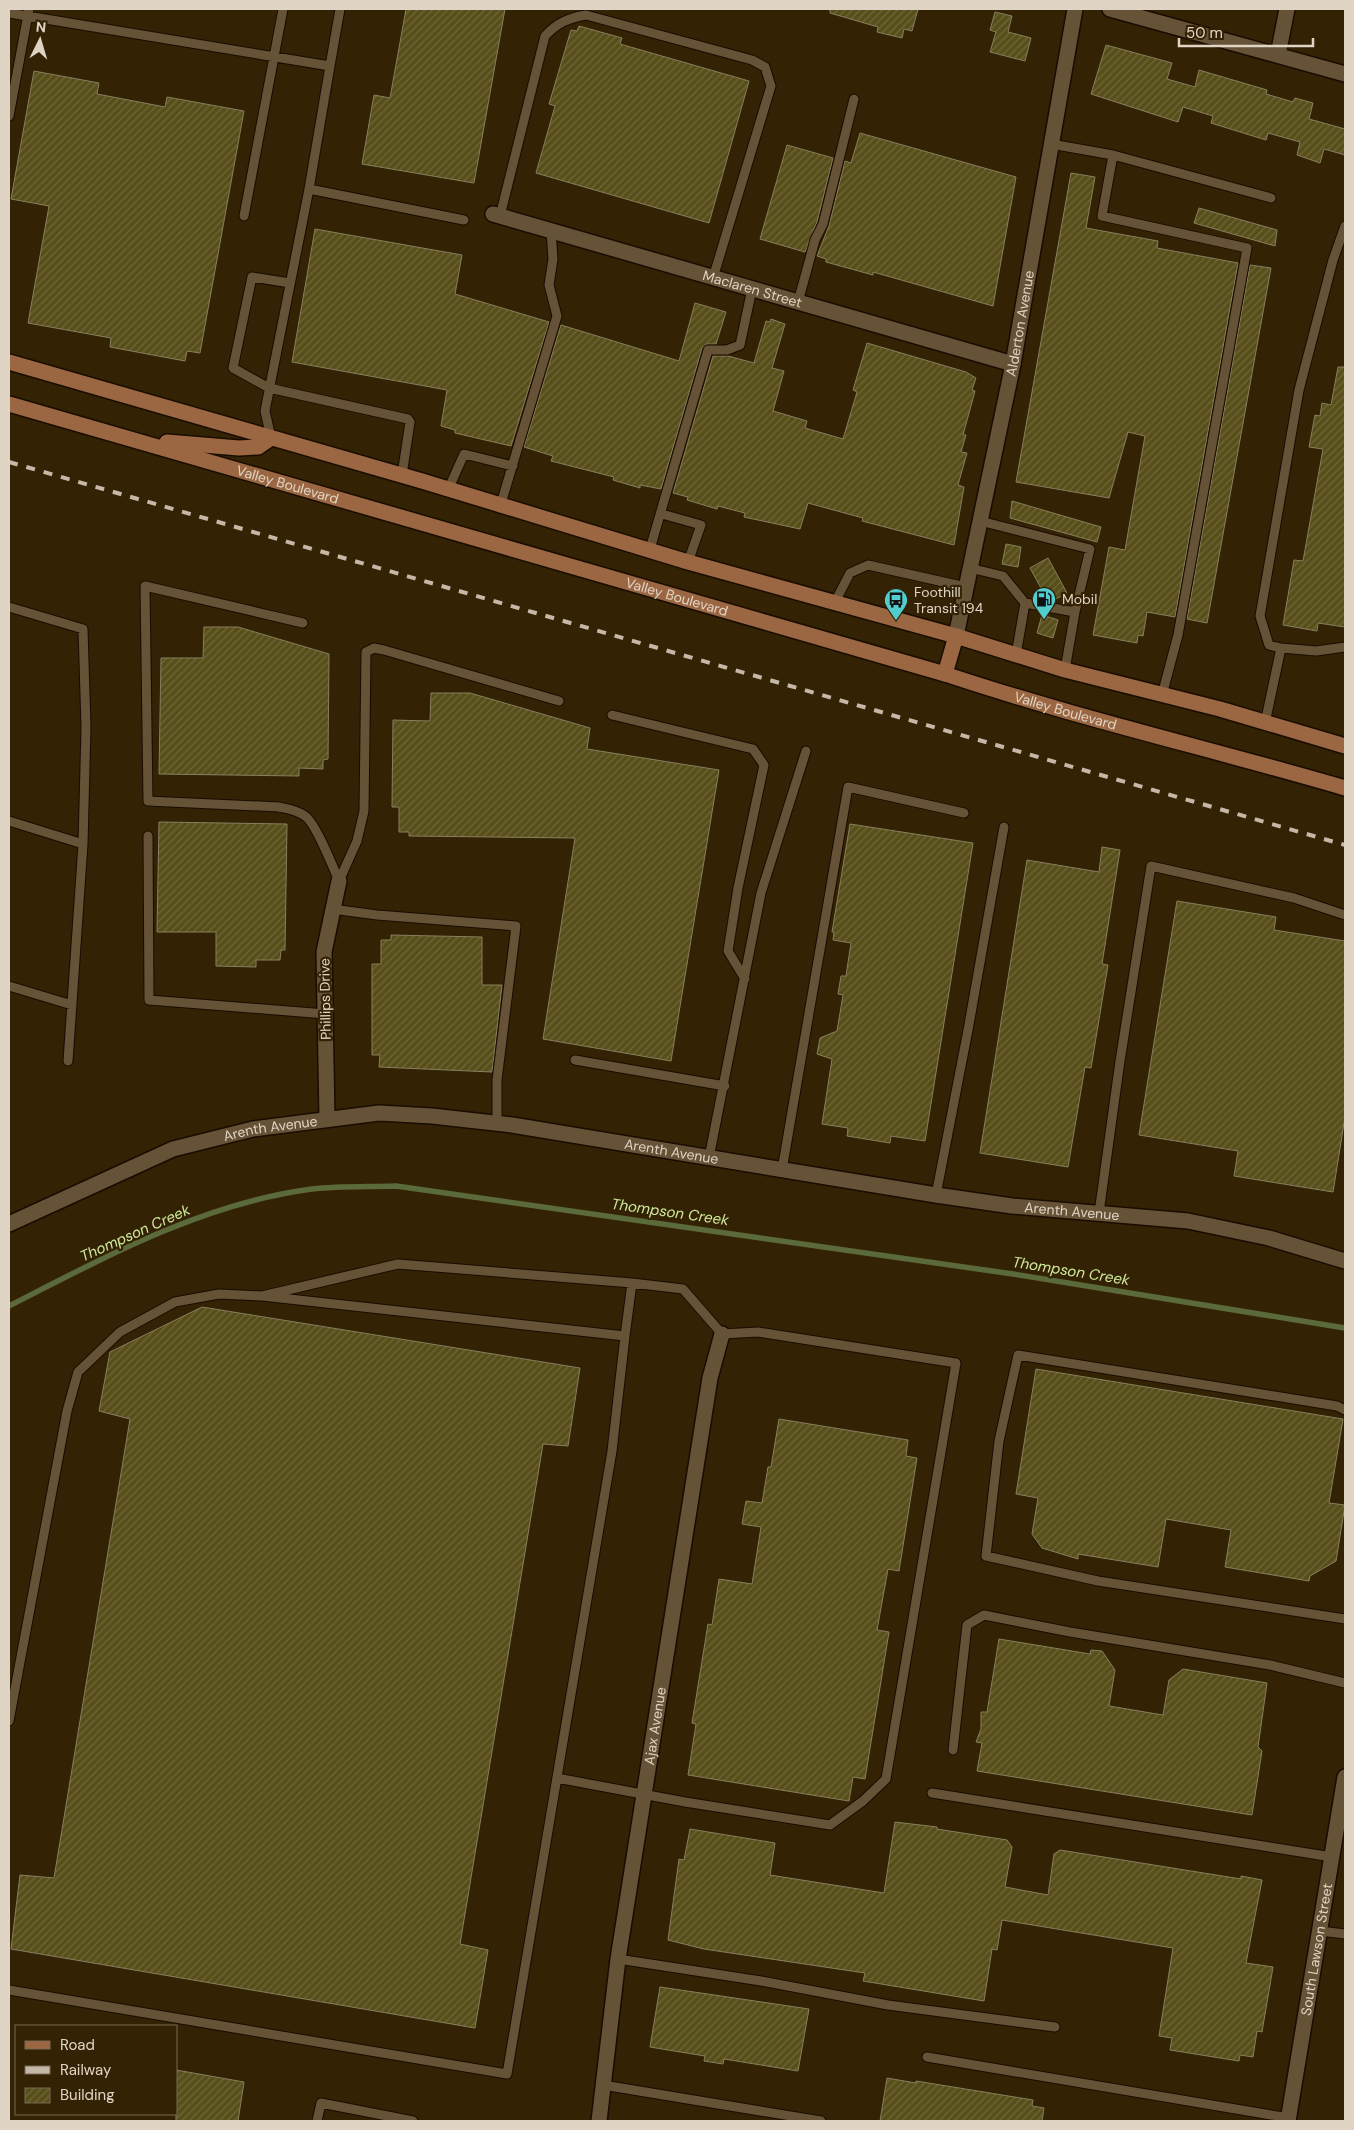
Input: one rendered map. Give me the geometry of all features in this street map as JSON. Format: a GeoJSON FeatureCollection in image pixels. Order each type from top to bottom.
{"type":"FeatureCollection","features":[{"type":"Feature","properties":{"kind":"main road"},"geometry":{"type":"LineString","coordinates":[[9,362],[402,475],[688,562],[956,636],[1065,670],[1162,694],[1345,746]]}},
{"type":"Feature","properties":{"kind":"main road","name":"Valley Boulevard"},"geometry":{"type":"LineString","coordinates":[[9,404],[946,674],[1055,709],[1210,749],[1345,788]]}},
{"type":"Feature","properties":{"kind":"main road"},"geometry":{"type":"LineString","coordinates":[[131,439],[239,448],[258,447],[271,438]]}},
{"type":"Feature","properties":{"kind":"main road"},"geometry":{"type":"LineString","coordinates":[[946,674],[956,636]]}},
{"type":"Feature","properties":{"kind":"street","name":"Alderton Avenue"},"geometry":{"type":"LineString","coordinates":[[956,636],[1013,364],[1075,9]]}},
{"type":"Feature","properties":{"kind":"street"},"geometry":{"type":"LineString","coordinates":[[1110,9],[1345,74]]}},
{"type":"Feature","properties":{"kind":"street"},"geometry":{"type":"LineString","coordinates":[[1278,55],[1286,9]]}},
{"type":"Feature","properties":{"kind":"street","name":"Maclaren Street"},"geometry":{"type":"LineString","coordinates":[[496,215],[1013,364]]}},
{"type":"Feature","properties":{"kind":"street","name":"Phillips Drive"},"geometry":{"type":"LineString","coordinates":[[327,1118],[324,952],[339,880]]}},
{"type":"Feature","properties":{"kind":"street","name":"Arenth Avenue"},"geometry":{"type":"LineString","coordinates":[[9,1224],[173,1149],[253,1129],[327,1118],[379,1113],[497,1123],[1012,1206],[1188,1221],[1269,1238],[1345,1261]]}},
{"type":"Feature","properties":{"kind":"street","name":"Ajax Avenue"},"geometry":{"type":"LineString","coordinates":[[599,2121],[618,1958],[710,1378],[722,1334]]}},
{"type":"Feature","properties":{"kind":"street","name":"South Lawson Street"},"geometry":{"type":"LineString","coordinates":[[1288,2120],[1345,1777]]}},
{"type":"Feature","properties":{"kind":"lane"},"geometry":{"type":"LineString","coordinates":[[244,216],[283,9]]}},
{"type":"Feature","properties":{"kind":"lane"},"geometry":{"type":"LineString","coordinates":[[271,438],[265,411],[309,189],[340,9]]}},
{"type":"Feature","properties":{"kind":"lane"},"geometry":{"type":"LineString","coordinates":[[9,13],[28,13],[330,66]]}},
{"type":"Feature","properties":{"kind":"lane"},"geometry":{"type":"LineString","coordinates":[[9,116],[28,13]]}},
{"type":"Feature","properties":{"kind":"lane"},"geometry":{"type":"LineString","coordinates":[[496,215],[545,36],[556,24],[573,17],[586,15],[752,60],[764,67],[771,86],[713,278]]}},
{"type":"Feature","properties":{"kind":"lane"},"geometry":{"type":"LineString","coordinates":[[798,302],[816,240],[823,224],[854,99]]}},
{"type":"Feature","properties":{"kind":"lane"},"geometry":{"type":"LineString","coordinates":[[1051,144],[1113,155],[1271,198]]}},
{"type":"Feature","properties":{"kind":"lane"},"geometry":{"type":"LineString","coordinates":[[1113,155],[1102,216],[1246,248],[1178,635],[1162,694]]}},
{"type":"Feature","properties":{"kind":"lane"},"geometry":{"type":"LineString","coordinates":[[309,189],[464,220]]}},
{"type":"Feature","properties":{"kind":"lane"},"geometry":{"type":"LineString","coordinates":[[1345,226],[1333,260],[1299,390],[1260,616],[1269,645],[1316,651],[1345,647]]}},
{"type":"Feature","properties":{"kind":"lane"},"geometry":{"type":"LineString","coordinates":[[500,506],[557,316],[549,285],[554,259],[551,231]]}},
{"type":"Feature","properties":{"kind":"lane"},"geometry":{"type":"LineString","coordinates":[[290,284],[252,278],[233,368],[269,388],[408,419],[410,422],[402,475]]}},
{"type":"Feature","properties":{"kind":"lane"},"geometry":{"type":"LineString","coordinates":[[650,549],[662,514],[708,350],[727,350],[740,345],[752,289]]}},
{"type":"Feature","properties":{"kind":"lane"},"geometry":{"type":"LineString","coordinates":[[448,490],[464,454],[513,466]]}},
{"type":"Feature","properties":{"kind":"lane"},"geometry":{"type":"LineString","coordinates":[[662,514],[701,525],[688,562]]}},
{"type":"Feature","properties":{"kind":"lane"},"geometry":{"type":"LineString","coordinates":[[980,521],[1090,550],[1075,612],[1065,670]]}},
{"type":"Feature","properties":{"kind":"lane"},"geometry":{"type":"LineString","coordinates":[[835,602],[850,573],[868,565],[966,587]]}},
{"type":"Feature","properties":{"kind":"lane"},"geometry":{"type":"LineString","coordinates":[[970,568],[1003,576],[1026,603],[1075,612]]}},
{"type":"Feature","properties":{"kind":"lane"},"geometry":{"type":"LineString","coordinates":[[303,623],[146,586],[148,801],[279,807],[294,810],[306,816],[339,880]]}},
{"type":"Feature","properties":{"kind":"lane"},"geometry":{"type":"LineString","coordinates":[[1016,655],[1026,603]]}},
{"type":"Feature","properties":{"kind":"lane"},"geometry":{"type":"LineString","coordinates":[[9,607],[83,629],[86,727],[84,844],[68,1062]]}},
{"type":"Feature","properties":{"kind":"lane"},"geometry":{"type":"LineString","coordinates":[[339,880],[357,841],[364,811],[366,652],[374,648],[384,650],[559,700]]}},
{"type":"Feature","properties":{"kind":"lane"},"geometry":{"type":"LineString","coordinates":[[1265,723],[1281,648]]}},
{"type":"Feature","properties":{"kind":"lane"},"geometry":{"type":"LineString","coordinates":[[612,715],[753,749],[764,765],[738,888],[728,951],[745,979]]}},
{"type":"Feature","properties":{"kind":"lane"},"geometry":{"type":"LineString","coordinates":[[709,1158],[725,1086],[761,893],[806,751]]}},
{"type":"Feature","properties":{"kind":"lane"},"geometry":{"type":"LineString","coordinates":[[782,1170],[848,787],[964,813]]}},
{"type":"Feature","properties":{"kind":"lane"},"geometry":{"type":"LineString","coordinates":[[9,821],[84,844]]}},
{"type":"Feature","properties":{"kind":"lane"},"geometry":{"type":"LineString","coordinates":[[936,1195],[1004,827]]}},
{"type":"Feature","properties":{"kind":"lane"},"geometry":{"type":"LineString","coordinates":[[148,836],[148,1000],[326,1014]]}},
{"type":"Feature","properties":{"kind":"lane"},"geometry":{"type":"LineString","coordinates":[[1099,1213],[1120,1061],[1151,866],[1294,898],[1345,915]]}},
{"type":"Feature","properties":{"kind":"lane"},"geometry":{"type":"LineString","coordinates":[[332,908],[377,915],[516,926],[497,1080],[497,1123]]}},
{"type":"Feature","properties":{"kind":"lane"},"geometry":{"type":"LineString","coordinates":[[9,986],[72,1004]]}},
{"type":"Feature","properties":{"kind":"lane"},"geometry":{"type":"LineString","coordinates":[[574,1060],[725,1086]]}},
{"type":"Feature","properties":{"kind":"lane"},"geometry":{"type":"LineString","coordinates":[[262,1296],[398,1264],[632,1283],[683,1289],[722,1334],[758,1332],[956,1363],[886,1778],[863,1801],[830,1825],[557,1778]]}},
{"type":"Feature","properties":{"kind":"lane"},"geometry":{"type":"LineString","coordinates":[[9,1992],[508,2074],[612,1451],[632,1283]]}},
{"type":"Feature","properties":{"kind":"lane"},"geometry":{"type":"LineString","coordinates":[[9,1721],[67,1411],[78,1372],[120,1332],[175,1302],[219,1294],[262,1296],[625,1336]]}},
{"type":"Feature","properties":{"kind":"lane"},"geometry":{"type":"LineString","coordinates":[[1345,1410],[1336,1406],[1018,1356],[999,1441],[986,1556],[1098,1581],[1345,1619]]}},
{"type":"Feature","properties":{"kind":"lane"},"geometry":{"type":"LineString","coordinates":[[953,1750],[967,1625],[984,1615],[1070,1632],[1270,1665],[1345,1683]]}},
{"type":"Feature","properties":{"kind":"lane"},"geometry":{"type":"LineString","coordinates":[[932,1793],[1332,1857]]}},
{"type":"Feature","properties":{"kind":"lane"},"geometry":{"type":"LineString","coordinates":[[1320,1931],[1345,1934]]}},
{"type":"Feature","properties":{"kind":"lane"},"geometry":{"type":"LineString","coordinates":[[618,1958],[888,2004],[1055,2027]]}},
{"type":"Feature","properties":{"kind":"lane"},"geometry":{"type":"LineString","coordinates":[[926,2057],[1288,2120]]}},
{"type":"Feature","properties":{"kind":"lane"},"geometry":{"type":"LineString","coordinates":[[603,2086],[821,2121]]}},
{"type":"Feature","properties":{"kind":"lane"},"geometry":{"type":"LineString","coordinates":[[317,2121],[321,2103],[413,2121]]}},
{"type":"Feature","properties":{"kind":"building"},"geometry":{"type":"Polygon","coordinates":[[[406,9],[505,9],[474,183],[362,164],[374,95],[390,98],[406,9]]]}},
{"type":"Feature","properties":{"kind":"building"},"geometry":{"type":"Polygon","coordinates":[[[830,9],[918,9],[912,31],[904,29],[902,38],[877,32],[878,27],[830,13],[830,9]]]}},
{"type":"Feature","properties":{"kind":"building"},"geometry":{"type":"Polygon","coordinates":[[[995,12],[1012,16],[1008,32],[1031,38],[1025,61],[990,52],[996,32],[990,30],[995,12]]]}},
{"type":"Feature","properties":{"kind":"building"},"geometry":{"type":"Polygon","coordinates":[[[579,26],[622,38],[620,44],[749,81],[709,223],[536,173],[555,106],[549,104],[571,30],[577,31],[579,26]]]}},
{"type":"Feature","properties":{"kind":"building"},"geometry":{"type":"Polygon","coordinates":[[[1106,45],[1172,63],[1167,79],[1195,87],[1199,70],[1267,90],[1266,94],[1293,102],[1295,98],[1313,103],[1309,119],[1345,129],[1345,155],[1324,149],[1320,163],[1297,155],[1300,142],[1268,133],[1266,140],[1211,123],[1213,116],[1183,107],[1178,122],[1091,94],[1106,45]]]}},
{"type":"Feature","properties":{"kind":"building"},"geometry":{"type":"Polygon","coordinates":[[[34,71],[99,83],[97,94],[165,107],[167,97],[244,111],[200,353],[187,351],[185,361],[110,347],[111,338],[28,323],[49,206],[11,199],[34,71]]]}},
{"type":"Feature","properties":{"kind":"building"},"geometry":{"type":"Polygon","coordinates":[[[860,133],[1016,177],[993,306],[873,272],[873,275],[826,262],[826,259],[817,256],[829,226],[845,161],[851,163],[860,133]]]}},
{"type":"Feature","properties":{"kind":"building"},"geometry":{"type":"Polygon","coordinates":[[[787,145],[833,158],[817,222],[805,252],[760,239],[787,145]]]}},
{"type":"Feature","properties":{"kind":"building"},"geometry":{"type":"Polygon","coordinates":[[[1071,173],[1095,177],[1086,228],[1158,241],[1157,248],[1238,263],[1175,617],[1147,612],[1143,636],[1138,635],[1137,643],[1093,635],[1109,547],[1125,550],[1145,436],[1128,432],[1109,498],[1016,482],[1071,173]]]}},
{"type":"Feature","properties":{"kind":"building"},"geometry":{"type":"Polygon","coordinates":[[[1199,208],[1277,230],[1275,246],[1194,223],[1199,208]]]}},
{"type":"Feature","properties":{"kind":"building"},"geometry":{"type":"Polygon","coordinates":[[[315,229],[462,255],[455,294],[549,322],[511,446],[455,433],[455,430],[441,426],[447,390],[292,362],[315,229]]]}},
{"type":"Feature","properties":{"kind":"building"},"geometry":{"type":"Polygon","coordinates":[[[1250,265],[1271,268],[1207,623],[1187,619],[1250,265]]]}},
{"type":"Feature","properties":{"kind":"building"},"geometry":{"type":"Polygon","coordinates":[[[695,303],[726,312],[716,344],[707,344],[702,348],[661,489],[640,485],[640,488],[613,480],[614,477],[551,461],[553,456],[524,447],[561,325],[679,361],[695,303]]]}},
{"type":"Feature","properties":{"kind":"building"},"geometry":{"type":"Polygon","coordinates":[[[771,319],[785,324],[772,368],[784,371],[773,411],[807,421],[805,428],[843,439],[857,392],[853,390],[867,343],[966,372],[976,378],[972,390],[975,391],[963,435],[966,435],[961,452],[967,453],[958,485],[964,487],[954,545],[862,521],[863,518],[808,503],[800,529],[744,517],[745,513],[718,506],[717,509],[687,500],[688,497],[673,493],[713,356],[728,356],[754,363],[766,321],[770,322],[771,319]]]}},
{"type":"Feature","properties":{"kind":"building"},"geometry":{"type":"Polygon","coordinates":[[[1338,367],[1345,367],[1345,627],[1318,623],[1317,631],[1283,625],[1294,560],[1303,561],[1323,449],[1309,447],[1315,415],[1320,416],[1322,403],[1331,405],[1338,367]]]}},
{"type":"Feature","properties":{"kind":"building"},"geometry":{"type":"Polygon","coordinates":[[[1012,501],[1101,527],[1097,542],[1010,518],[1012,501]]]}},
{"type":"Feature","properties":{"kind":"building"},"geometry":{"type":"Polygon","coordinates":[[[1006,544],[1021,547],[1018,567],[1002,564],[1006,544]]]}},
{"type":"Feature","properties":{"kind":"building"},"geometry":{"type":"Polygon","coordinates":[[[1048,558],[1067,593],[1052,601],[1048,601],[1030,568],[1048,558]]]}},
{"type":"Feature","properties":{"kind":"building"},"geometry":{"type":"Polygon","coordinates":[[[1042,615],[1058,620],[1053,638],[1037,633],[1042,615]]]}},
{"type":"Feature","properties":{"kind":"building"},"geometry":{"type":"Polygon","coordinates":[[[204,627],[238,627],[329,654],[328,759],[323,760],[323,769],[299,768],[299,776],[159,774],[161,658],[203,658],[204,627]]]}},
{"type":"Feature","properties":{"kind":"building"},"geometry":{"type":"Polygon","coordinates":[[[431,693],[470,693],[590,728],[587,749],[719,770],[671,1061],[543,1039],[575,838],[409,836],[409,832],[399,832],[399,807],[392,807],[393,720],[430,721],[431,693]]]}},
{"type":"Feature","properties":{"kind":"building"},"geometry":{"type":"Polygon","coordinates":[[[159,822],[287,824],[285,950],[281,950],[280,960],[256,960],[256,967],[216,966],[216,932],[157,932],[159,822]]]}},
{"type":"Feature","properties":{"kind":"building"},"geometry":{"type":"Polygon","coordinates":[[[850,824],[973,843],[925,1141],[891,1136],[890,1143],[847,1136],[848,1128],[822,1124],[832,1059],[817,1054],[820,1038],[837,1031],[843,995],[838,994],[841,976],[846,976],[851,943],[833,940],[834,932],[832,932],[850,824]]]}},
{"type":"Feature","properties":{"kind":"building"},"geometry":{"type":"Polygon","coordinates":[[[1102,847],[1120,850],[1102,964],[1108,965],[1091,1068],[1085,1067],[1068,1167],[980,1153],[1027,860],[1099,872],[1102,847]]]}},
{"type":"Feature","properties":{"kind":"building"},"geometry":{"type":"Polygon","coordinates":[[[1177,901],[1276,917],[1274,930],[1345,941],[1345,1117],[1333,1192],[1234,1176],[1238,1151],[1139,1135],[1177,901]]]}},
{"type":"Feature","properties":{"kind":"building"},"geometry":{"type":"Polygon","coordinates":[[[391,935],[482,937],[482,985],[502,985],[492,1072],[379,1067],[380,1055],[372,1055],[372,964],[381,964],[381,940],[391,940],[391,935]]]}},
{"type":"Feature","properties":{"kind":"building"},"geometry":{"type":"Polygon","coordinates":[[[202,1307],[580,1368],[568,1446],[543,1444],[460,1944],[488,1950],[475,2028],[11,1949],[20,1875],[54,1878],[130,1419],[99,1411],[110,1352],[202,1307]]]}},
{"type":"Feature","properties":{"kind":"building"},"geometry":{"type":"Polygon","coordinates":[[[1036,1369],[1343,1419],[1329,1503],[1345,1505],[1336,1561],[1310,1576],[1309,1581],[1225,1567],[1231,1530],[1166,1519],[1158,1567],[1078,1554],[1078,1559],[1042,1548],[1032,1534],[1038,1498],[1016,1494],[1036,1369]]]}},
{"type":"Feature","properties":{"kind":"building"},"geometry":{"type":"Polygon","coordinates":[[[779,1419],[908,1440],[906,1456],[917,1458],[899,1571],[888,1569],[877,1630],[889,1632],[865,1779],[853,1777],[849,1801],[688,1775],[696,1724],[692,1723],[708,1624],[712,1625],[719,1579],[752,1584],[761,1527],[742,1524],[746,1501],[762,1503],[768,1467],[771,1467],[779,1419]]]}},
{"type":"Feature","properties":{"kind":"building"},"geometry":{"type":"Polygon","coordinates":[[[999,1639],[1090,1654],[1091,1650],[1102,1651],[1115,1670],[1109,1706],[1163,1715],[1169,1680],[1183,1669],[1267,1683],[1258,1747],[1262,1751],[1252,1815],[977,1771],[982,1743],[976,1742],[981,1729],[981,1712],[987,1712],[999,1639]]]}},
{"type":"Feature","properties":{"kind":"building"},"geometry":{"type":"Polygon","coordinates":[[[895,1822],[937,1827],[937,1829],[1007,1840],[1012,1847],[1005,1887],[1048,1895],[1054,1854],[1060,1850],[1241,1879],[1241,1876],[1262,1880],[1246,1963],[1273,1967],[1262,2032],[1257,2031],[1253,2057],[1240,2055],[1239,2061],[1170,2050],[1172,2038],[1159,2036],[1173,1948],[1002,1920],[997,1950],[992,1949],[984,2001],[863,1981],[865,1973],[704,1949],[668,1940],[679,1859],[684,1860],[690,1829],[775,1843],[770,1875],[884,1893],[895,1822]]]}},
{"type":"Feature","properties":{"kind":"building"},"geometry":{"type":"Polygon","coordinates":[[[660,1987],[809,2009],[798,2071],[724,2059],[723,2064],[704,2061],[705,2056],[650,2047],[660,1987]]]}},
{"type":"Feature","properties":{"kind":"building"},"geometry":{"type":"Polygon","coordinates":[[[178,2070],[244,2082],[238,2121],[176,2121],[176,2115],[178,2115],[178,2070]]]}},
{"type":"Feature","properties":{"kind":"building"},"geometry":{"type":"Polygon","coordinates":[[[887,2078],[1033,2100],[1032,2106],[1044,2108],[1042,2121],[880,2121],[887,2078]]]}},
{"type":"Feature","properties":{"kind":"waterway","name":"Thompson Creek"},"geometry":{"type":"LineString","coordinates":[[9,1306],[156,1234],[233,1206],[272,1196],[312,1189],[396,1186],[1013,1274],[1345,1328]]}},
{"type":"Feature","properties":{"kind":"railway"},"geometry":{"type":"LineString","coordinates":[[9,462],[1345,845]]}},
{"type":"Feature","properties":{"kind":"place","name":"Mobil"},"geometry":{"type":"Point","coordinates":[1044,620]}},
{"type":"Feature","properties":{"kind":"place","name":"Foothill Transit 194"},"geometry":{"type":"Point","coordinates":[896,621]}}]}
